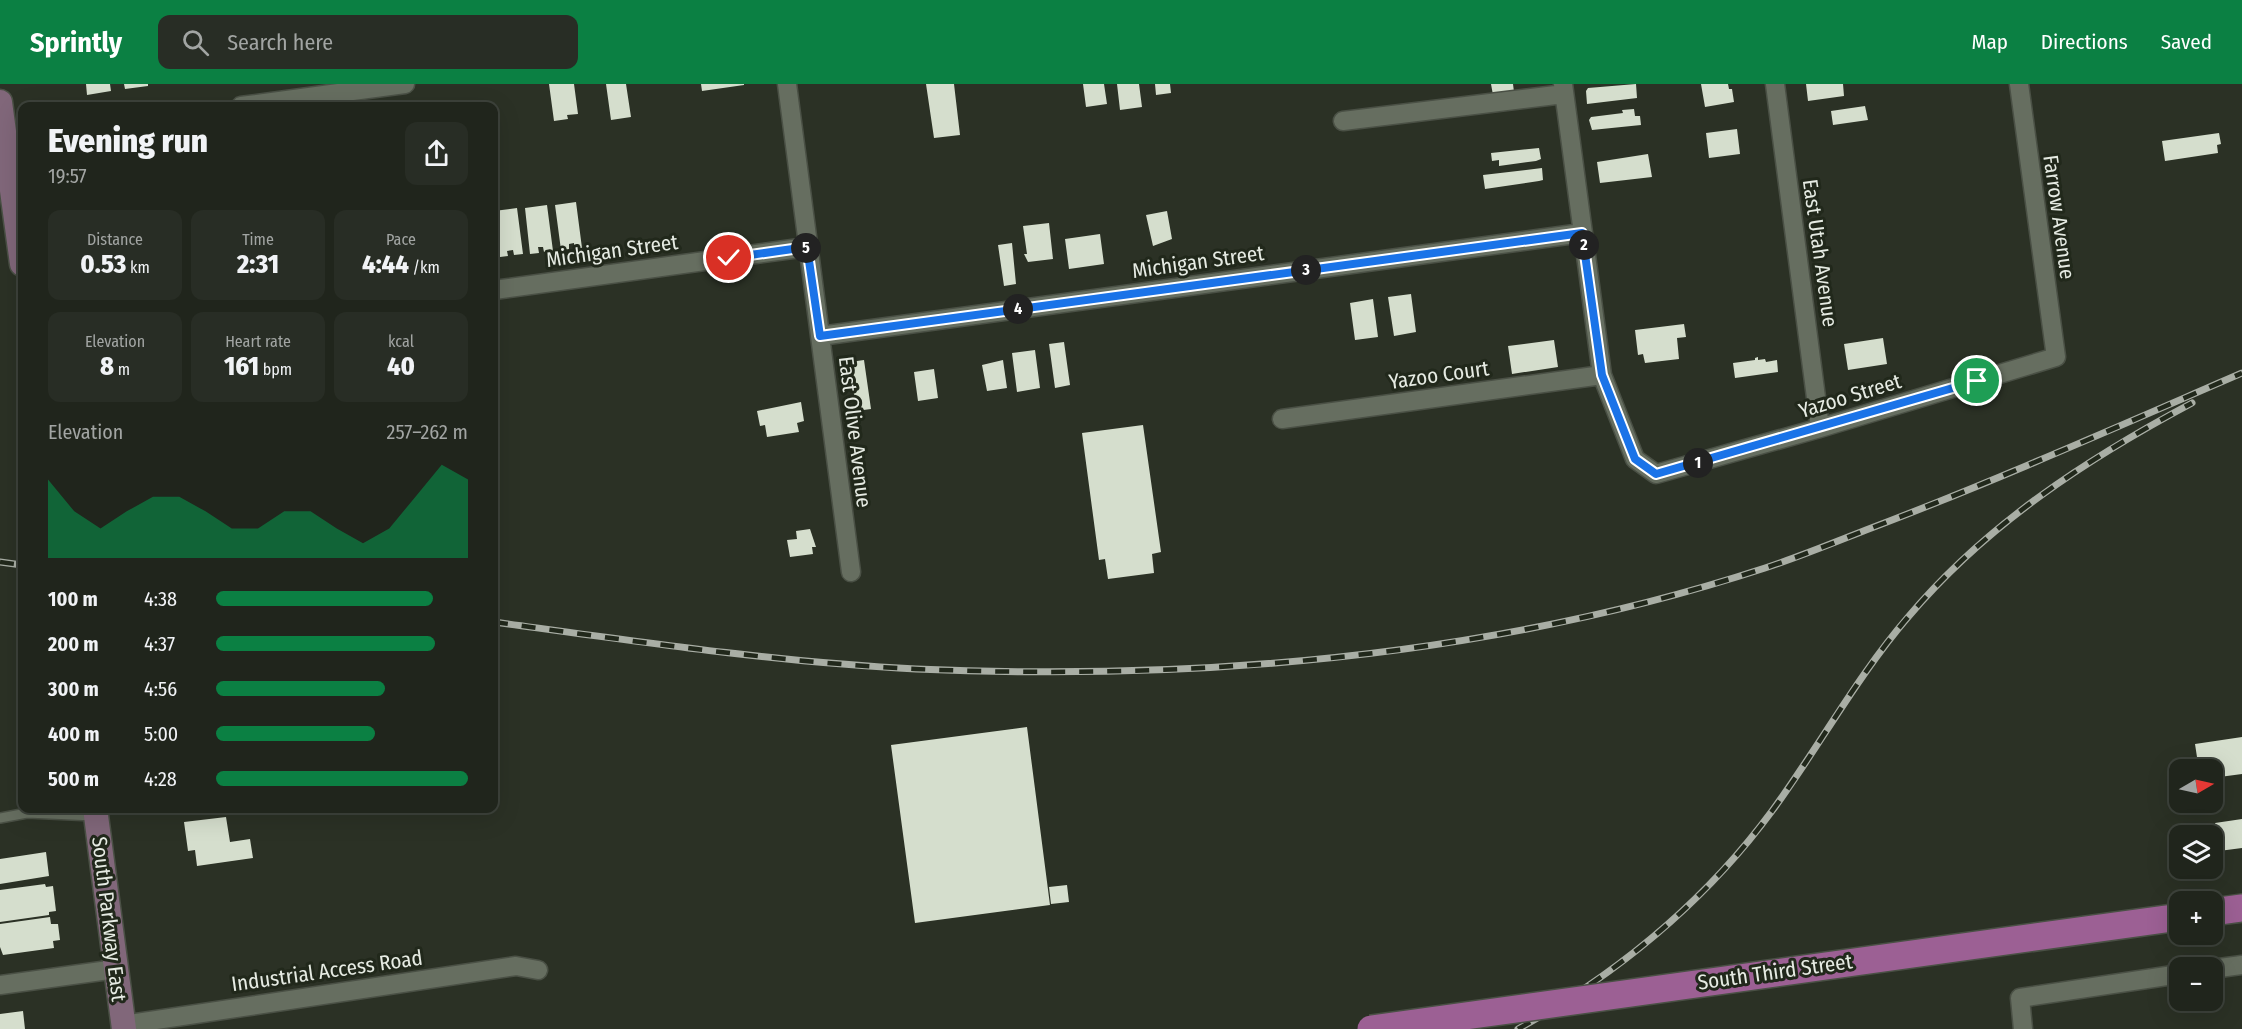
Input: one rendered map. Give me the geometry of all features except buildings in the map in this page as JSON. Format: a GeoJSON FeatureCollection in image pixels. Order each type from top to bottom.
{"type":"FeatureCollection","features":[{"type":"Feature","properties":{"kind":"main road"},"geometry":{"type":"LineString","coordinates":[[0,102],[14,138],[18,201]]}},
{"type":"Feature","properties":{"kind":"main road","name":"South Parkway East"},"geometry":{"type":"LineString","coordinates":[[96,813],[123,1027]]}},
{"type":"Feature","properties":{"kind":"main road"},"geometry":{"type":"LineString","coordinates":[[2223,911],[2242,908]]}},
{"type":"Feature","properties":{"kind":"main road","name":"South Third Street"},"geometry":{"type":"LineString","coordinates":[[1371,1029],[2169,919]]}},
{"type":"Feature","properties":{"kind":"street"},"geometry":{"type":"LineString","coordinates":[[271,102],[405,84]]}},
{"type":"Feature","properties":{"kind":"street","name":"East Olive Avenue"},"geometry":{"type":"LineString","coordinates":[[787,84],[851,572]]}},
{"type":"Feature","properties":{"kind":"street","name":"East Utah Avenue"},"geometry":{"type":"LineString","coordinates":[[1775,84],[1820,428]]}},
{"type":"Feature","properties":{"kind":"street","name":"Farrow Avenue"},"geometry":{"type":"LineString","coordinates":[[2019,84],[2056,357]]}},
{"type":"Feature","properties":{"kind":"street"},"geometry":{"type":"LineString","coordinates":[[1343,122],[1563,89],[1602,375]]}},
{"type":"Feature","properties":{"kind":"street","name":"Michigan Street"},"geometry":{"type":"LineString","coordinates":[[820,336],[1582,233]]}},
{"type":"Feature","properties":{"kind":"street","name":"Michigan Street"},"geometry":{"type":"LineString","coordinates":[[498,289],[807,247]]}},
{"type":"Feature","properties":{"kind":"street","name":"Yazoo Street"},"geometry":{"type":"LineString","coordinates":[[1602,375],[1635,459],[1656,474],[1820,428],[2056,357]]}},
{"type":"Feature","properties":{"kind":"street","name":"Yazoo Court"},"geometry":{"type":"LineString","coordinates":[[1282,419],[1602,375]]}},
{"type":"Feature","properties":{"kind":"street"},"geometry":{"type":"LineString","coordinates":[[2223,967],[2242,964]]}},
{"type":"Feature","properties":{"kind":"street","name":"Industrial Access Road"},"geometry":{"type":"LineString","coordinates":[[123,1027],[516,966],[538,970]]}},
{"type":"Feature","properties":{"kind":"street"},"geometry":{"type":"LineString","coordinates":[[0,985],[116,969]]}},
{"type":"Feature","properties":{"kind":"street"},"geometry":{"type":"LineString","coordinates":[[2023,1029],[2020,998],[2169,976]]}},
{"type":"Feature","properties":{"kind":"lane"},"geometry":{"type":"LineString","coordinates":[[0,818],[27,813]]}},
{"type":"Feature","properties":{"kind":"railway"},"geometry":{"type":"LineString","coordinates":[[498,623],[704,650],[863,666],[1023,672],[1130,671],[1238,666],[1345,656],[1452,642],[1557,623],[1662,598],[1778,564],[1961,493],[2242,373]]}},
{"type":"Feature","properties":{"kind":"railway"},"geometry":{"type":"LineString","coordinates":[[1518,1029],[1555,1008],[1624,960],[1657,934],[1718,876],[1772,811],[1890,639],[1939,583],[1971,552],[2040,496],[2077,471],[2114,447],[2192,403]]}},
{"type":"Feature","properties":{"kind":"railway"},"geometry":{"type":"LineString","coordinates":[[0,562],[18,564]]}},
{"type":"Feature","properties":{"kind":"route"},"geometry":{"type":"LineString","coordinates":[[729,258],[807,247],[820,336],[1582,233],[1602,375],[1635,459],[1656,474],[1977,381]]}}]}
